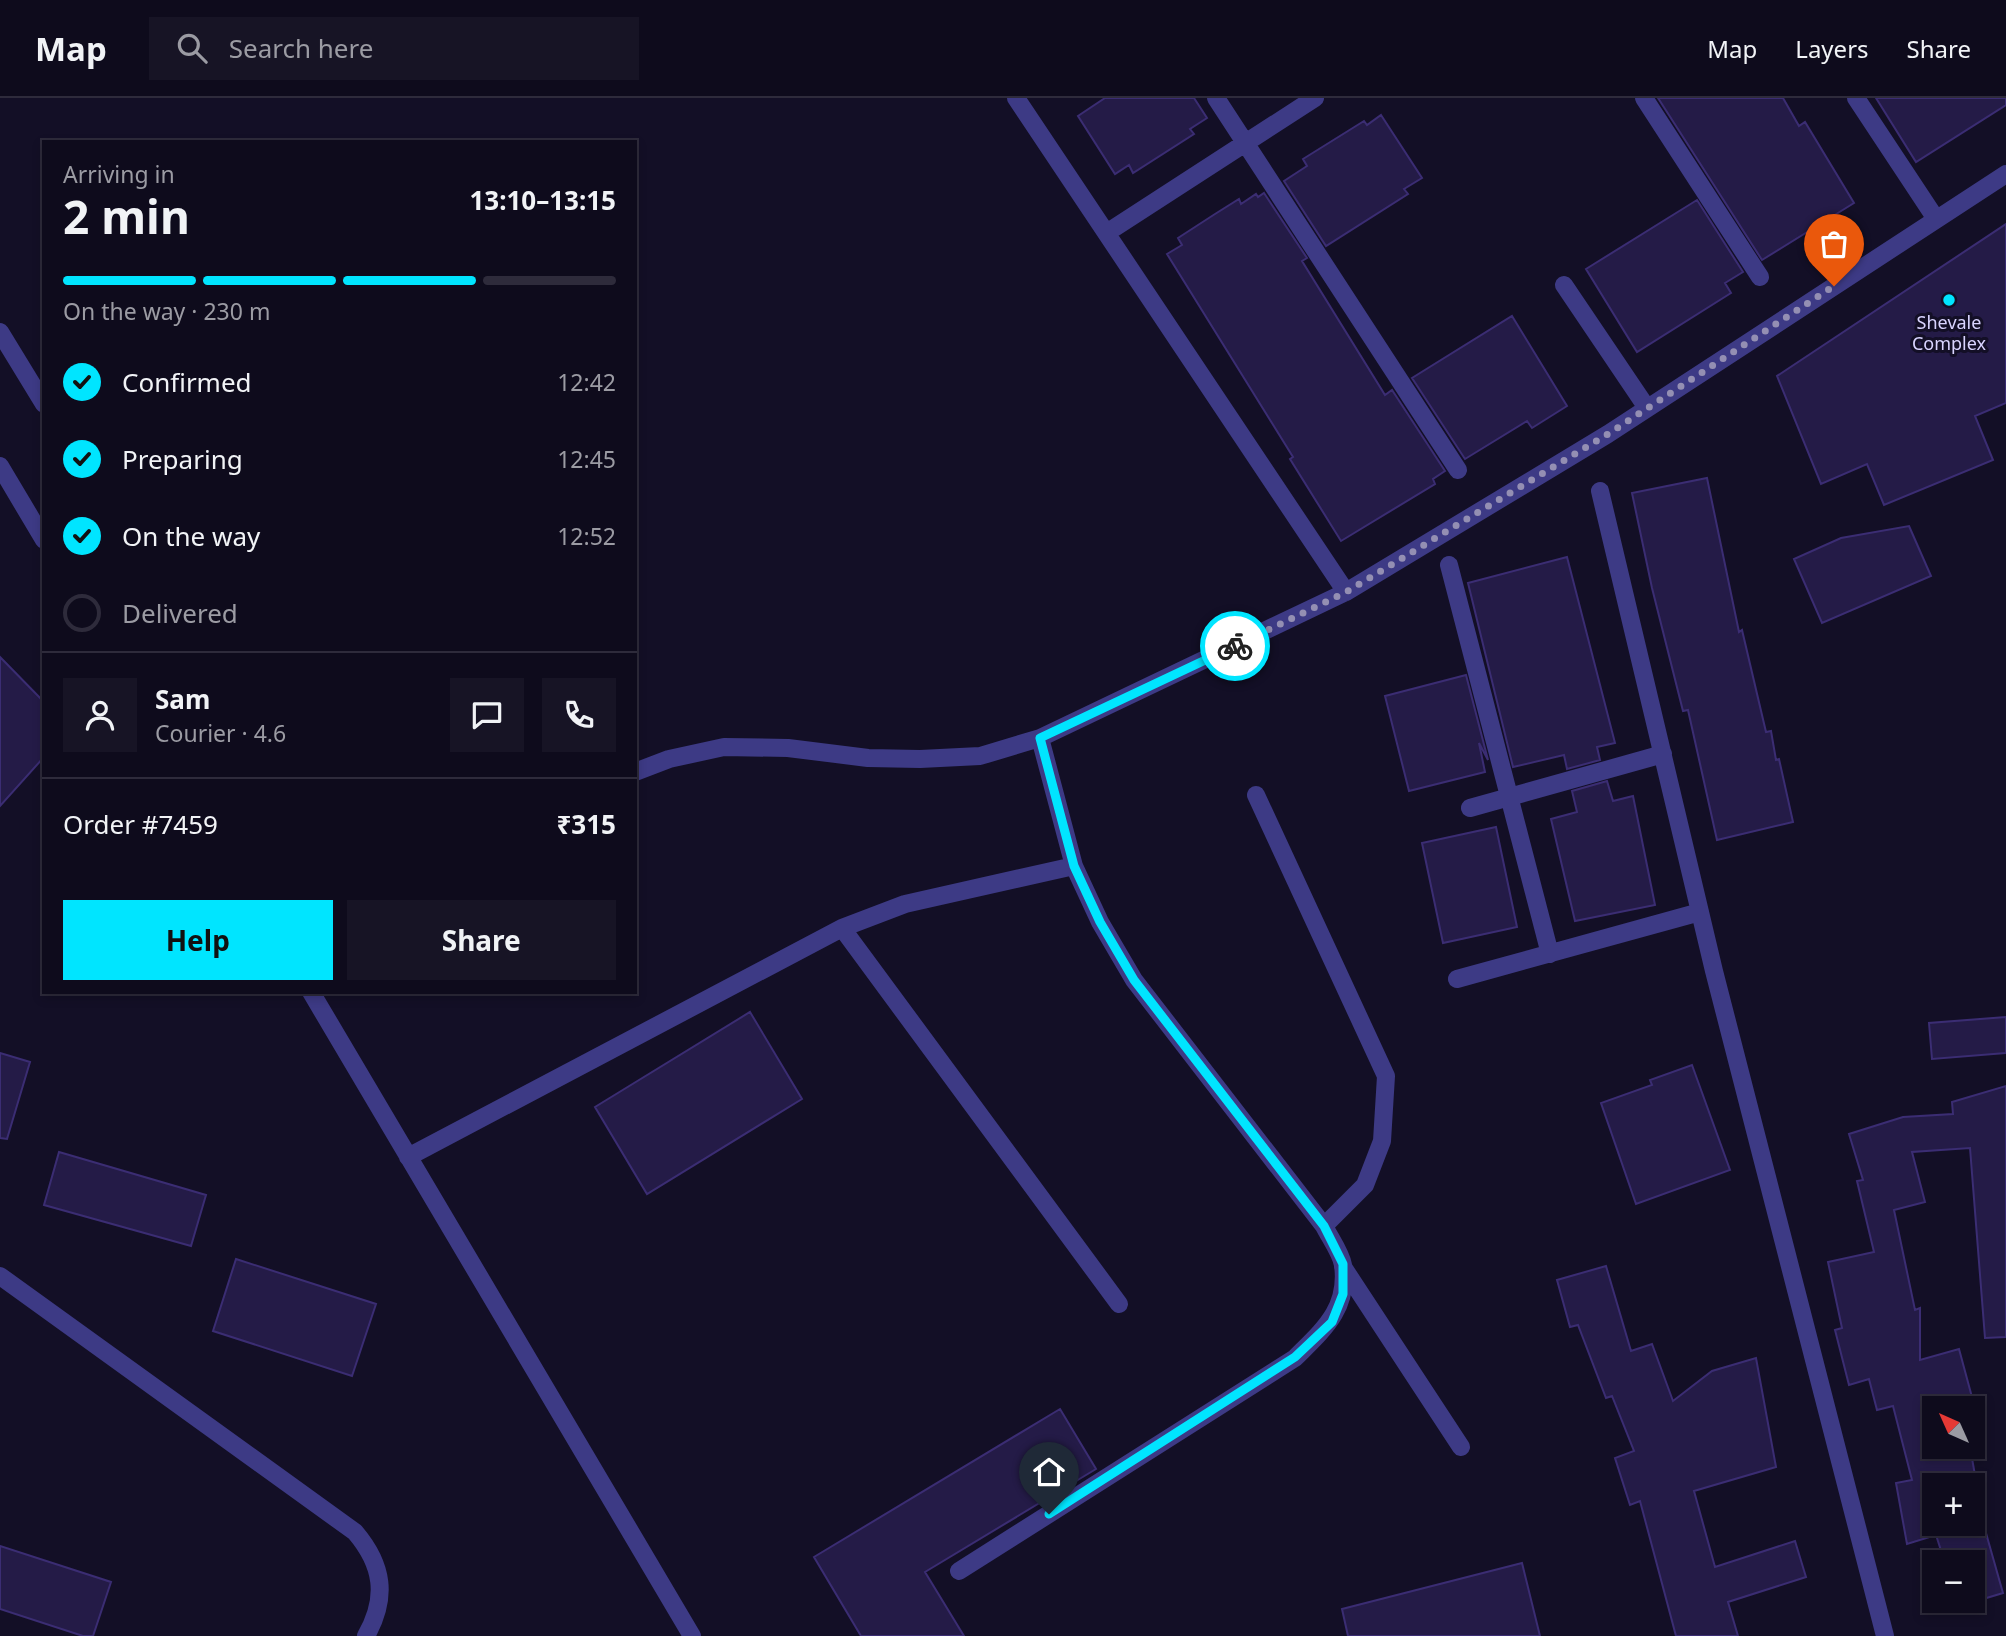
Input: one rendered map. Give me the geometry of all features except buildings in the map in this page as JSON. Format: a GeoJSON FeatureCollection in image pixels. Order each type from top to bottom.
{"type":"FeatureCollection","features":[{"type":"Feature","properties":{"kind":"street"},"geometry":{"type":"LineString","coordinates":[[1016,98],[1346,592]]}},
{"type":"Feature","properties":{"kind":"street"},"geometry":{"type":"LineString","coordinates":[[1216,98],[1458,470]]}},
{"type":"Feature","properties":{"kind":"street"},"geometry":{"type":"LineString","coordinates":[[1108,233],[1315,98]]}},
{"type":"Feature","properties":{"kind":"street"},"geometry":{"type":"LineString","coordinates":[[1644,98],[1760,277]]}},
{"type":"Feature","properties":{"kind":"street"},"geometry":{"type":"LineString","coordinates":[[1856,98],[1936,219]]}},
{"type":"Feature","properties":{"kind":"street"},"geometry":{"type":"LineString","coordinates":[[637,771],[669,759],[724,747],[788,748],[868,758],[920,759],[980,756],[1040,738],[1346,592],[1647,408],[2006,174]]}},
{"type":"Feature","properties":{"kind":"street"},"geometry":{"type":"LineString","coordinates":[[1564,285],[1647,408]]}},
{"type":"Feature","properties":{"kind":"street"},"geometry":{"type":"LineString","coordinates":[[0,332],[42,401]]}},
{"type":"Feature","properties":{"kind":"street"},"geometry":{"type":"LineString","coordinates":[[0,466],[42,537]]}},
{"type":"Feature","properties":{"kind":"street"},"geometry":{"type":"LineString","coordinates":[[1600,491],[1700,912],[1885,1636]]}},
{"type":"Feature","properties":{"kind":"street"},"geometry":{"type":"LineString","coordinates":[[1448,565],[1550,954]]}},
{"type":"Feature","properties":{"kind":"street"},"geometry":{"type":"LineString","coordinates":[[1040,738],[1074,866],[1100,922],[1134,980],[1324,1226],[1343,1267],[1461,1447]]}},
{"type":"Feature","properties":{"kind":"street"},"geometry":{"type":"LineString","coordinates":[[1471,808],[1663,754]]}},
{"type":"Feature","properties":{"kind":"street"},"geometry":{"type":"LineString","coordinates":[[1256,795],[1386,1076],[1382,1141],[1364,1185],[1324,1226]]}},
{"type":"Feature","properties":{"kind":"street"},"geometry":{"type":"LineString","coordinates":[[408,1157],[842,928],[905,904],[1074,866]]}},
{"type":"Feature","properties":{"kind":"street"},"geometry":{"type":"LineString","coordinates":[[1457,979],[1700,912]]}},
{"type":"Feature","properties":{"kind":"street"},"geometry":{"type":"LineString","coordinates":[[842,928],[1119,1304]]}},
{"type":"Feature","properties":{"kind":"street"},"geometry":{"type":"LineString","coordinates":[[312,994],[692,1636]]}},
{"type":"Feature","properties":{"kind":"street"},"geometry":{"type":"LineString","coordinates":[[960,1571],[1295,1357],[1332,1322],[1343,1294],[1343,1267]]}},
{"type":"Feature","properties":{"kind":"street"},"geometry":{"type":"LineString","coordinates":[[0,1276],[355,1532],[371,1550],[379,1567],[379,1594],[373,1625],[366,1636]]}},
{"type":"Feature","properties":{"kind":"way so far"},"geometry":{"type":"LineString","coordinates":[[1235,646],[1346,592],[1608,434],[1834,286]]}},
{"type":"Feature","properties":{"kind":"place","name":"Shevale Complex"},"geometry":{"type":"Point","coordinates":[1949,300]}},
{"type":"Feature","properties":{"kind":"route"},"geometry":{"type":"LineString","coordinates":[[1049,1514],[1295,1357],[1332,1322],[1343,1294],[1343,1264],[1324,1226],[1134,980],[1100,922],[1074,866],[1040,738],[1235,646]]}}]}
